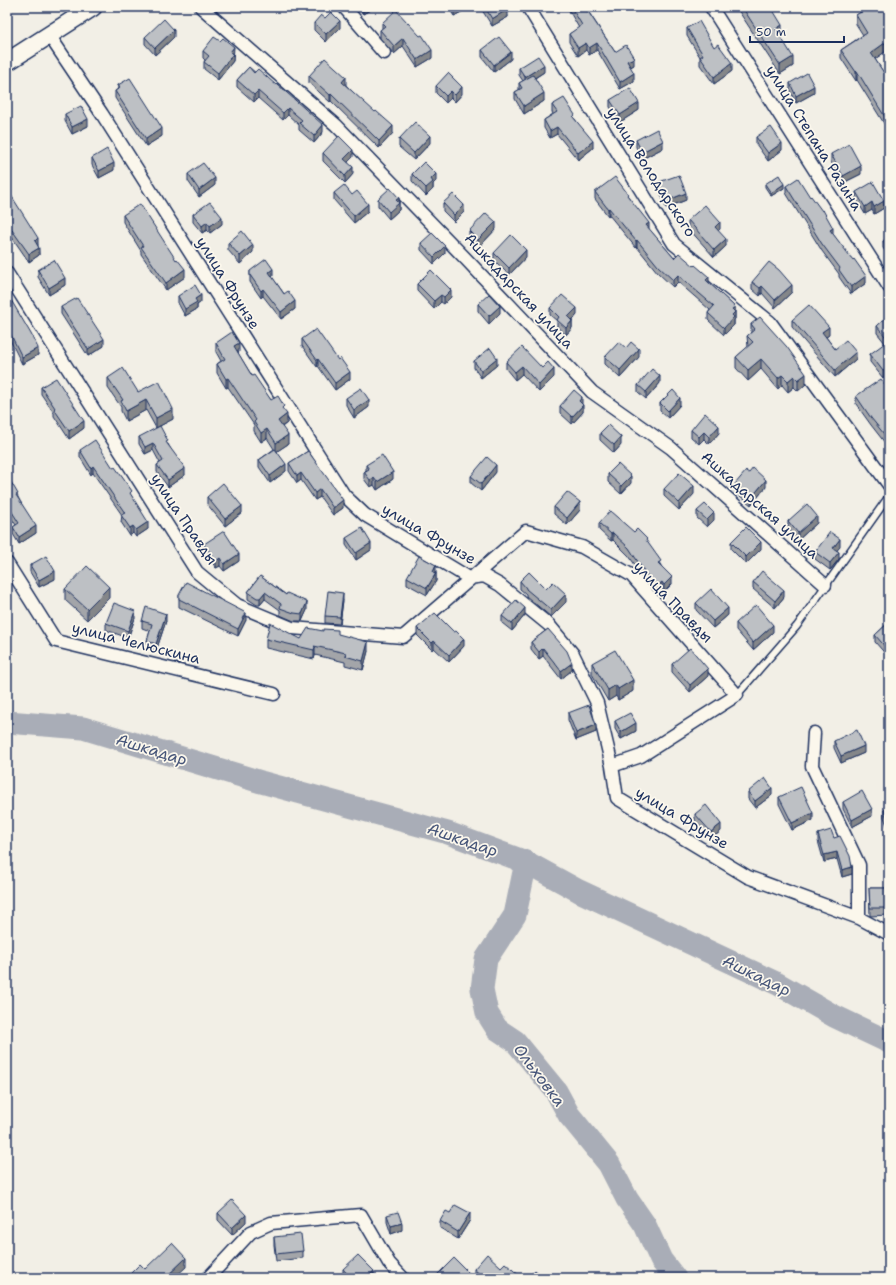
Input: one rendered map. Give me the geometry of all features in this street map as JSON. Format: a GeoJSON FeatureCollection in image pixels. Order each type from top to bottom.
{"type":"FeatureCollection","features":[{"type":"Feature","properties":{"kind":"street"},"geometry":{"type":"LineString","coordinates":[[7,62],[93,7]]}},
{"type":"Feature","properties":{"kind":"street","name":"Ашкадарская улица"},"geometry":{"type":"LineString","coordinates":[[200,7],[336,125],[592,392],[671,448],[825,585]]}},
{"type":"Feature","properties":{"kind":"street"},"geometry":{"type":"LineString","coordinates":[[344,7],[384,53]]}},
{"type":"Feature","properties":{"kind":"street","name":"улица Володарского"},"geometry":{"type":"LineString","coordinates":[[528,7],[674,244],[770,322],[889,485]]}},
{"type":"Feature","properties":{"kind":"street","name":"улица Степана Разина"},"geometry":{"type":"LineString","coordinates":[[711,7],[889,287]]}},
{"type":"Feature","properties":{"kind":"street","name":"улица Фрунзе"},"geometry":{"type":"LineString","coordinates":[[49,35],[102,114],[344,495],[365,515],[469,578],[484,576],[500,585],[549,625],[573,654],[597,703],[612,766],[617,798],[748,877],[859,918]]}},
{"type":"Feature","properties":{"kind":"street","name":"улица Правды"},"geometry":{"type":"LineString","coordinates":[[7,273],[197,572],[237,605],[292,628],[403,637],[526,530],[582,546],[631,575],[737,694]]}},
{"type":"Feature","properties":{"kind":"street","name":"улица Челюскина"},"geometry":{"type":"LineString","coordinates":[[7,562],[56,640],[274,694]]}},
{"type":"Feature","properties":{"kind":"street"},"geometry":{"type":"LineString","coordinates":[[612,766],[641,756],[737,694]]}},
{"type":"Feature","properties":{"kind":"street"},"geometry":{"type":"LineString","coordinates":[[814,733],[812,766],[860,865],[859,918],[889,934]]}},
{"type":"Feature","properties":{"kind":"street"},"geometry":{"type":"LineString","coordinates":[[208,1278],[252,1232],[271,1223],[361,1215],[389,1263],[403,1278]]}},
{"type":"Feature","properties":{"kind":"lane"},"geometry":{"type":"LineString","coordinates":[[737,694],[797,626],[889,496]]}},
{"type":"Feature","properties":{"kind":"building"},"geometry":{"type":"Polygon","coordinates":[[[485,7],[506,7],[508,9],[492,19],[485,7]]]}},
{"type":"Feature","properties":{"kind":"building"},"geometry":{"type":"Polygon","coordinates":[[[571,7],[585,7],[615,52],[626,45],[634,58],[627,61],[634,73],[620,82],[597,43],[589,48],[586,43],[578,48],[569,34],[582,25],[571,7]]]}},
{"type":"Feature","properties":{"kind":"building"},"geometry":{"type":"Polygon","coordinates":[[[742,7],[771,7],[782,25],[776,29],[793,57],[780,65],[742,7]]]}},
{"type":"Feature","properties":{"kind":"building"},"geometry":{"type":"Polygon","coordinates":[[[863,7],[884,7],[889,15],[889,40],[871,53],[884,73],[889,70],[889,115],[885,117],[857,71],[856,72],[841,50],[867,33],[856,15],[864,10],[863,7]]]}},
{"type":"Feature","properties":{"kind":"building"},"geometry":{"type":"Polygon","coordinates":[[[396,10],[420,36],[422,35],[432,50],[417,60],[403,38],[394,46],[380,30],[385,26],[382,23],[396,10]]]}},
{"type":"Feature","properties":{"kind":"building"},"geometry":{"type":"Polygon","coordinates":[[[331,12],[340,21],[326,34],[314,23],[321,15],[325,18],[331,12]]]}},
{"type":"Feature","properties":{"kind":"building"},"geometry":{"type":"Polygon","coordinates":[[[164,19],[174,30],[155,48],[145,37],[164,19]]]}},
{"type":"Feature","properties":{"kind":"building"},"geometry":{"type":"Polygon","coordinates":[[[699,21],[714,47],[718,44],[732,63],[714,77],[700,57],[703,55],[687,28],[699,21]]]}},
{"type":"Feature","properties":{"kind":"building"},"geometry":{"type":"Polygon","coordinates":[[[214,37],[220,41],[223,38],[234,47],[230,52],[233,54],[218,73],[204,62],[209,56],[203,51],[214,37]]]}},
{"type":"Feature","properties":{"kind":"building"},"geometry":{"type":"Polygon","coordinates":[[[499,37],[511,52],[494,65],[482,50],[499,37]]]}},
{"type":"Feature","properties":{"kind":"building"},"geometry":{"type":"Polygon","coordinates":[[[538,56],[544,65],[525,77],[519,68],[538,56]]]}},
{"type":"Feature","properties":{"kind":"building"},"geometry":{"type":"Polygon","coordinates":[[[325,58],[346,77],[342,82],[393,126],[379,141],[331,94],[330,95],[309,76],[325,58]]]}},
{"type":"Feature","properties":{"kind":"building"},"geometry":{"type":"Polygon","coordinates":[[[249,67],[254,73],[258,69],[323,125],[314,136],[299,123],[302,120],[288,108],[283,113],[258,91],[254,95],[237,80],[249,67]]]}},
{"type":"Feature","properties":{"kind":"building"},"geometry":{"type":"Polygon","coordinates":[[[448,73],[462,87],[455,95],[451,91],[446,96],[436,86],[448,73]]]}},
{"type":"Feature","properties":{"kind":"building"},"geometry":{"type":"Polygon","coordinates":[[[807,73],[814,86],[796,96],[790,83],[807,73]]]}},
{"type":"Feature","properties":{"kind":"building"},"geometry":{"type":"Polygon","coordinates":[[[533,75],[544,93],[524,106],[515,92],[522,88],[519,83],[533,75]]]}},
{"type":"Feature","properties":{"kind":"building"},"geometry":{"type":"Polygon","coordinates":[[[130,78],[162,128],[146,139],[115,91],[120,88],[118,85],[130,78]]]}},
{"type":"Feature","properties":{"kind":"building"},"geometry":{"type":"Polygon","coordinates":[[[630,88],[639,103],[620,115],[610,100],[630,88]]]}},
{"type":"Feature","properties":{"kind":"building"},"geometry":{"type":"Polygon","coordinates":[[[564,98],[575,115],[573,117],[593,141],[578,153],[557,127],[550,131],[544,120],[557,112],[552,105],[564,98]]]}},
{"type":"Feature","properties":{"kind":"building"},"geometry":{"type":"Polygon","coordinates":[[[81,106],[88,119],[72,127],[65,114],[81,106]]]}},
{"type":"Feature","properties":{"kind":"building"},"geometry":{"type":"Polygon","coordinates":[[[415,122],[430,136],[414,153],[399,139],[415,122]]]}},
{"type":"Feature","properties":{"kind":"building"},"geometry":{"type":"Polygon","coordinates":[[[771,127],[782,143],[768,153],[756,137],[771,127]]]}},
{"type":"Feature","properties":{"kind":"building"},"geometry":{"type":"Polygon","coordinates":[[[657,129],[663,141],[642,152],[636,140],[657,129]]]}},
{"type":"Feature","properties":{"kind":"building"},"geometry":{"type":"Polygon","coordinates":[[[339,136],[353,150],[344,159],[353,167],[345,176],[323,153],[339,136]]]}},
{"type":"Feature","properties":{"kind":"building"},"geometry":{"type":"Polygon","coordinates":[[[849,144],[861,166],[843,176],[831,154],[849,144]]]}},
{"type":"Feature","properties":{"kind":"building"},"geometry":{"type":"Polygon","coordinates":[[[107,149],[114,163],[99,171],[92,158],[107,149]]]}},
{"type":"Feature","properties":{"kind":"building"},"geometry":{"type":"Polygon","coordinates":[[[424,162],[436,174],[431,179],[433,182],[426,188],[412,174],[424,162]]]}},
{"type":"Feature","properties":{"kind":"building"},"geometry":{"type":"Polygon","coordinates":[[[203,163],[215,178],[199,190],[188,174],[203,163]]]}},
{"type":"Feature","properties":{"kind":"building"},"geometry":{"type":"Polygon","coordinates":[[[679,175],[686,193],[666,201],[659,182],[679,175]]]}},
{"type":"Feature","properties":{"kind":"building"},"geometry":{"type":"Polygon","coordinates":[[[779,175],[784,184],[771,193],[765,184],[779,175]]]}},
{"type":"Feature","properties":{"kind":"building"},"geometry":{"type":"Polygon","coordinates":[[[615,177],[649,223],[646,225],[674,258],[679,253],[694,266],[695,265],[709,277],[706,280],[735,307],[732,309],[735,312],[732,315],[734,317],[724,328],[708,313],[714,306],[678,275],[673,280],[658,266],[595,192],[615,177]]]}},
{"type":"Feature","properties":{"kind":"building"},"geometry":{"type":"Polygon","coordinates":[[[798,178],[810,197],[811,196],[822,211],[823,210],[833,228],[830,230],[866,276],[851,287],[786,186],[798,178]]]}},
{"type":"Feature","properties":{"kind":"building"},"geometry":{"type":"Polygon","coordinates":[[[873,182],[884,201],[874,207],[872,202],[865,207],[856,192],[873,182]]]}},
{"type":"Feature","properties":{"kind":"building"},"geometry":{"type":"Polygon","coordinates":[[[344,185],[352,195],[357,191],[368,204],[354,216],[334,193],[344,185]]]}},
{"type":"Feature","properties":{"kind":"building"},"geometry":{"type":"Polygon","coordinates":[[[390,188],[399,198],[396,200],[399,203],[389,212],[378,199],[390,188]]]}},
{"type":"Feature","properties":{"kind":"building"},"geometry":{"type":"Polygon","coordinates":[[[9,192],[38,238],[35,241],[39,248],[29,254],[7,223],[7,193],[9,192]]]}},
{"type":"Feature","properties":{"kind":"building"},"geometry":{"type":"Polygon","coordinates":[[[453,194],[464,205],[454,215],[443,203],[453,194]]]}},
{"type":"Feature","properties":{"kind":"building"},"geometry":{"type":"Polygon","coordinates":[[[210,202],[222,217],[210,226],[207,222],[202,226],[193,214],[210,202]]]}},
{"type":"Feature","properties":{"kind":"building"},"geometry":{"type":"Polygon","coordinates":[[[140,204],[176,260],[177,259],[185,269],[166,283],[141,247],[143,246],[123,215],[140,204]]]}},
{"type":"Feature","properties":{"kind":"building"},"geometry":{"type":"Polygon","coordinates":[[[705,205],[720,222],[715,227],[726,239],[714,250],[688,220],[705,205]]]}},
{"type":"Feature","properties":{"kind":"building"},"geometry":{"type":"Polygon","coordinates":[[[486,213],[496,222],[478,240],[469,231],[486,213]]]}},
{"type":"Feature","properties":{"kind":"building"},"geometry":{"type":"Polygon","coordinates":[[[242,231],[253,245],[240,256],[228,243],[242,231]]]}},
{"type":"Feature","properties":{"kind":"building"},"geometry":{"type":"Polygon","coordinates":[[[432,233],[445,246],[434,257],[421,243],[432,233]]]}},
{"type":"Feature","properties":{"kind":"building"},"geometry":{"type":"Polygon","coordinates":[[[511,235],[526,250],[509,268],[494,253],[511,235]]]}},
{"type":"Feature","properties":{"kind":"building"},"geometry":{"type":"Polygon","coordinates":[[[889,237],[889,250],[883,241],[889,237]]]}},
{"type":"Feature","properties":{"kind":"building"},"geometry":{"type":"Polygon","coordinates":[[[266,259],[273,269],[269,272],[284,294],[288,291],[295,301],[281,312],[263,289],[261,291],[250,275],[250,271],[266,259]]]}},
{"type":"Feature","properties":{"kind":"building"},"geometry":{"type":"Polygon","coordinates":[[[54,260],[65,278],[49,288],[38,270],[54,260]]]}},
{"type":"Feature","properties":{"kind":"building"},"geometry":{"type":"Polygon","coordinates":[[[769,262],[779,270],[792,285],[775,300],[762,286],[760,288],[752,282],[769,262]]]}},
{"type":"Feature","properties":{"kind":"building"},"geometry":{"type":"Polygon","coordinates":[[[431,270],[451,290],[444,297],[441,295],[434,301],[417,284],[431,270]]]}},
{"type":"Feature","properties":{"kind":"building"},"geometry":{"type":"Polygon","coordinates":[[[195,285],[201,295],[195,299],[197,302],[185,309],[178,296],[195,285]]]}},
{"type":"Feature","properties":{"kind":"building"},"geometry":{"type":"Polygon","coordinates":[[[489,294],[500,306],[489,316],[478,304],[489,294]]]}},
{"type":"Feature","properties":{"kind":"building"},"geometry":{"type":"Polygon","coordinates":[[[562,295],[577,308],[568,317],[572,321],[566,328],[557,320],[559,317],[550,308],[562,295]]]}},
{"type":"Feature","properties":{"kind":"building"},"geometry":{"type":"Polygon","coordinates":[[[77,298],[104,339],[88,349],[61,307],[77,298]]]}},
{"type":"Feature","properties":{"kind":"building"},"geometry":{"type":"Polygon","coordinates":[[[11,300],[38,348],[22,357],[7,327],[7,303],[11,300]]]}},
{"type":"Feature","properties":{"kind":"building"},"geometry":{"type":"Polygon","coordinates":[[[809,305],[829,327],[822,332],[835,349],[846,340],[856,352],[835,370],[792,320],[809,305]]]}},
{"type":"Feature","properties":{"kind":"building"},"geometry":{"type":"Polygon","coordinates":[[[889,315],[889,341],[877,326],[889,315]]]}},
{"type":"Feature","properties":{"kind":"building"},"geometry":{"type":"Polygon","coordinates":[[[760,317],[787,347],[806,374],[798,380],[794,376],[788,381],[782,375],[778,378],[761,359],[748,370],[736,357],[753,342],[747,336],[755,329],[751,324],[760,317]]]}},
{"type":"Feature","properties":{"kind":"building"},"geometry":{"type":"Polygon","coordinates":[[[316,329],[338,360],[340,358],[350,372],[335,383],[302,339],[316,329]]]}},
{"type":"Feature","properties":{"kind":"building"},"geometry":{"type":"Polygon","coordinates":[[[232,332],[239,343],[234,346],[252,376],[254,375],[271,400],[278,396],[284,406],[282,408],[287,414],[278,421],[288,435],[276,443],[267,429],[261,433],[254,422],[256,420],[217,364],[225,359],[216,343],[232,332]]]}},
{"type":"Feature","properties":{"kind":"building"},"geometry":{"type":"Polygon","coordinates":[[[619,342],[626,348],[631,342],[639,349],[620,370],[605,357],[619,342]]]}},
{"type":"Feature","properties":{"kind":"building"},"geometry":{"type":"Polygon","coordinates":[[[885,343],[889,349],[889,366],[883,371],[870,354],[885,343]]]}},
{"type":"Feature","properties":{"kind":"building"},"geometry":{"type":"Polygon","coordinates":[[[522,347],[542,368],[548,362],[554,369],[539,385],[522,366],[515,372],[506,362],[522,347]]]}},
{"type":"Feature","properties":{"kind":"building"},"geometry":{"type":"Polygon","coordinates":[[[490,348],[497,358],[481,371],[474,361],[490,348]]]}},
{"type":"Feature","properties":{"kind":"building"},"geometry":{"type":"Polygon","coordinates":[[[123,368],[138,392],[159,381],[173,409],[156,418],[146,400],[126,411],[121,401],[123,400],[108,378],[123,368]]]}},
{"type":"Feature","properties":{"kind":"building"},"geometry":{"type":"Polygon","coordinates":[[[652,369],[660,376],[646,392],[638,385],[652,369]]]}},
{"type":"Feature","properties":{"kind":"building"},"geometry":{"type":"Polygon","coordinates":[[[56,378],[84,421],[69,431],[41,387],[56,378]]]}},
{"type":"Feature","properties":{"kind":"building"},"geometry":{"type":"Polygon","coordinates":[[[881,379],[889,390],[889,397],[885,400],[889,406],[889,440],[871,418],[856,396],[881,379]]]}},
{"type":"Feature","properties":{"kind":"building"},"geometry":{"type":"Polygon","coordinates":[[[361,388],[369,400],[354,410],[346,398],[361,388]]]}},
{"type":"Feature","properties":{"kind":"building"},"geometry":{"type":"Polygon","coordinates":[[[574,390],[582,397],[579,401],[583,405],[572,417],[560,406],[574,390]]]}},
{"type":"Feature","properties":{"kind":"building"},"geometry":{"type":"Polygon","coordinates":[[[673,390],[680,398],[668,411],[660,403],[673,390]]]}},
{"type":"Feature","properties":{"kind":"building"},"geometry":{"type":"Polygon","coordinates":[[[705,413],[719,426],[709,437],[704,432],[699,437],[691,430],[705,413]]]}},
{"type":"Feature","properties":{"kind":"building"},"geometry":{"type":"Polygon","coordinates":[[[608,425],[621,437],[614,445],[600,433],[608,425]]]}},
{"type":"Feature","properties":{"kind":"building"},"geometry":{"type":"Polygon","coordinates":[[[160,426],[168,441],[166,442],[185,468],[168,480],[157,465],[163,461],[153,443],[145,447],[139,437],[160,426]]]}},
{"type":"Feature","properties":{"kind":"building"},"geometry":{"type":"Polygon","coordinates":[[[95,440],[113,468],[115,467],[132,491],[130,493],[148,522],[136,530],[133,526],[130,528],[121,515],[125,513],[93,466],[91,468],[80,450],[95,440]]]}},
{"type":"Feature","properties":{"kind":"building"},"geometry":{"type":"Polygon","coordinates":[[[275,449],[286,464],[270,476],[259,460],[275,449]]]}},
{"type":"Feature","properties":{"kind":"building"},"geometry":{"type":"Polygon","coordinates":[[[308,451],[343,500],[333,508],[320,489],[315,493],[301,473],[297,476],[289,463],[308,451]]]}},
{"type":"Feature","properties":{"kind":"building"},"geometry":{"type":"Polygon","coordinates":[[[382,455],[393,472],[377,482],[374,478],[370,480],[364,472],[369,469],[366,465],[382,455]]]}},
{"type":"Feature","properties":{"kind":"building"},"geometry":{"type":"Polygon","coordinates":[[[487,457],[496,465],[481,484],[471,476],[487,457]]]}},
{"type":"Feature","properties":{"kind":"building"},"geometry":{"type":"Polygon","coordinates":[[[618,464],[631,476],[621,486],[608,474],[618,464]]]}},
{"type":"Feature","properties":{"kind":"building"},"geometry":{"type":"Polygon","coordinates":[[[753,468],[766,480],[751,498],[735,484],[746,471],[749,473],[753,468]]]}},
{"type":"Feature","properties":{"kind":"building"},"geometry":{"type":"Polygon","coordinates":[[[679,473],[694,486],[679,503],[664,489],[679,473]]]}},
{"type":"Feature","properties":{"kind":"building"},"geometry":{"type":"Polygon","coordinates":[[[7,475],[18,494],[16,495],[36,526],[19,537],[13,527],[19,523],[7,504],[7,475]]]}},
{"type":"Feature","properties":{"kind":"building"},"geometry":{"type":"Polygon","coordinates":[[[223,483],[242,506],[225,519],[207,497],[223,483]]]}},
{"type":"Feature","properties":{"kind":"building"},"geometry":{"type":"Polygon","coordinates":[[[567,492],[580,502],[567,518],[554,507],[567,492]]]}},
{"type":"Feature","properties":{"kind":"building"},"geometry":{"type":"Polygon","coordinates":[[[705,504],[714,513],[707,520],[697,511],[705,504]]]}},
{"type":"Feature","properties":{"kind":"building"},"geometry":{"type":"Polygon","coordinates":[[[807,504],[817,516],[798,533],[788,521],[807,504]]]}},
{"type":"Feature","properties":{"kind":"building"},"geometry":{"type":"Polygon","coordinates":[[[610,511],[634,532],[637,529],[647,539],[646,540],[661,561],[658,563],[672,577],[664,585],[662,582],[657,586],[646,574],[629,548],[613,533],[611,534],[599,523],[610,511]]]}},
{"type":"Feature","properties":{"kind":"building"},"geometry":{"type":"Polygon","coordinates":[[[746,527],[761,542],[746,557],[731,542],[746,527]]]}},
{"type":"Feature","properties":{"kind":"building"},"geometry":{"type":"Polygon","coordinates":[[[362,528],[371,543],[356,553],[346,538],[362,528]]]}},
{"type":"Feature","properties":{"kind":"building"},"geometry":{"type":"Polygon","coordinates":[[[224,531],[239,554],[224,564],[220,558],[216,561],[204,544],[224,531]]]}},
{"type":"Feature","properties":{"kind":"building"},"geometry":{"type":"Polygon","coordinates":[[[830,532],[840,539],[833,548],[839,552],[830,563],[815,552],[830,532]]]}},
{"type":"Feature","properties":{"kind":"building"},"geometry":{"type":"Polygon","coordinates":[[[46,556],[55,571],[39,580],[30,565],[46,556]]]}},
{"type":"Feature","properties":{"kind":"building"},"geometry":{"type":"Polygon","coordinates":[[[419,556],[436,565],[433,572],[436,573],[427,588],[407,577],[419,556]]]}},
{"type":"Feature","properties":{"kind":"building"},"geometry":{"type":"Polygon","coordinates":[[[87,566],[109,587],[87,609],[65,589],[87,566]]]}},
{"type":"Feature","properties":{"kind":"building"},"geometry":{"type":"Polygon","coordinates":[[[762,571],[784,590],[775,601],[753,582],[762,571]]]}},
{"type":"Feature","properties":{"kind":"building"},"geometry":{"type":"Polygon","coordinates":[[[529,572],[546,589],[553,582],[566,594],[551,610],[526,589],[520,581],[529,572]]]}},
{"type":"Feature","properties":{"kind":"building"},"geometry":{"type":"Polygon","coordinates":[[[260,576],[286,595],[287,593],[307,602],[302,614],[280,608],[281,604],[265,592],[260,598],[257,598],[248,592],[260,576]]]}},
{"type":"Feature","properties":{"kind":"building"},"geometry":{"type":"Polygon","coordinates":[[[186,582],[246,613],[238,629],[179,599],[179,595],[186,582]]]}},
{"type":"Feature","properties":{"kind":"building"},"geometry":{"type":"Polygon","coordinates":[[[711,589],[728,608],[713,621],[696,603],[711,589]]]}},
{"type":"Feature","properties":{"kind":"building"},"geometry":{"type":"Polygon","coordinates":[[[328,591],[343,593],[340,617],[325,616],[328,591]]]}},
{"type":"Feature","properties":{"kind":"building"},"geometry":{"type":"Polygon","coordinates":[[[516,600],[525,608],[512,624],[502,616],[516,600]]]}},
{"type":"Feature","properties":{"kind":"building"},"geometry":{"type":"Polygon","coordinates":[[[114,603],[135,611],[128,631],[106,623],[114,603]]]}},
{"type":"Feature","properties":{"kind":"building"},"geometry":{"type":"Polygon","coordinates":[[[756,605],[773,625],[753,643],[736,623],[756,605]]]}},
{"type":"Feature","properties":{"kind":"building"},"geometry":{"type":"Polygon","coordinates":[[[146,607],[166,614],[156,644],[147,641],[152,624],[142,621],[146,607]]]}},
{"type":"Feature","properties":{"kind":"building"},"geometry":{"type":"Polygon","coordinates":[[[435,613],[454,632],[456,631],[464,639],[449,655],[434,641],[432,643],[417,628],[435,613]]]}},
{"type":"Feature","properties":{"kind":"building"},"geometry":{"type":"Polygon","coordinates":[[[889,622],[889,651],[875,635],[889,622]]]}},
{"type":"Feature","properties":{"kind":"building"},"geometry":{"type":"Polygon","coordinates":[[[270,623],[301,639],[308,628],[323,631],[323,629],[338,630],[338,634],[368,642],[363,661],[345,656],[346,653],[314,646],[314,650],[266,639],[270,623]]]}},
{"type":"Feature","properties":{"kind":"building"},"geometry":{"type":"Polygon","coordinates":[[[548,629],[567,651],[572,663],[561,671],[543,648],[539,652],[531,642],[548,629]]]}},
{"type":"Feature","properties":{"kind":"building"},"geometry":{"type":"Polygon","coordinates":[[[690,648],[708,669],[690,685],[672,664],[690,648]]]}},
{"type":"Feature","properties":{"kind":"building"},"geometry":{"type":"Polygon","coordinates":[[[615,650],[633,680],[618,689],[616,685],[608,690],[592,663],[615,650]]]}},
{"type":"Feature","properties":{"kind":"building"},"geometry":{"type":"Polygon","coordinates":[[[589,705],[596,725],[576,733],[568,713],[589,705]]]}},
{"type":"Feature","properties":{"kind":"building"},"geometry":{"type":"Polygon","coordinates":[[[630,713],[636,723],[621,732],[615,721],[630,713]]]}},
{"type":"Feature","properties":{"kind":"building"},"geometry":{"type":"Polygon","coordinates":[[[857,730],[864,746],[841,756],[834,741],[857,730]]]}},
{"type":"Feature","properties":{"kind":"building"},"geometry":{"type":"Polygon","coordinates":[[[765,778],[772,788],[755,801],[748,792],[765,778]]]}},
{"type":"Feature","properties":{"kind":"building"},"geometry":{"type":"Polygon","coordinates":[[[801,787],[813,813],[792,823],[779,797],[801,787]]]}},
{"type":"Feature","properties":{"kind":"building"},"geometry":{"type":"Polygon","coordinates":[[[862,791],[872,809],[852,820],[843,802],[862,791]]]}},
{"type":"Feature","properties":{"kind":"building"},"geometry":{"type":"Polygon","coordinates":[[[706,805],[721,824],[711,832],[695,814],[706,805]]]}},
{"type":"Feature","properties":{"kind":"building"},"geometry":{"type":"Polygon","coordinates":[[[889,808],[889,824],[884,810],[889,808]]]}},
{"type":"Feature","properties":{"kind":"building"},"geometry":{"type":"Polygon","coordinates":[[[831,830],[834,838],[840,836],[850,856],[852,867],[842,870],[837,852],[824,855],[818,834],[831,830]]]}},
{"type":"Feature","properties":{"kind":"building"},"geometry":{"type":"Polygon","coordinates":[[[869,888],[889,888],[889,908],[870,908],[869,888]]]}},
{"type":"Feature","properties":{"kind":"building"},"geometry":{"type":"Polygon","coordinates":[[[232,1200],[246,1215],[232,1228],[218,1213],[232,1200]]]}},
{"type":"Feature","properties":{"kind":"building"},"geometry":{"type":"Polygon","coordinates":[[[455,1205],[470,1213],[458,1232],[440,1221],[446,1211],[450,1213],[455,1205]]]}},
{"type":"Feature","properties":{"kind":"building"},"geometry":{"type":"Polygon","coordinates":[[[398,1212],[402,1223],[391,1226],[387,1215],[398,1212]]]}},
{"type":"Feature","properties":{"kind":"building"},"geometry":{"type":"Polygon","coordinates":[[[301,1234],[303,1251],[276,1254],[274,1237],[301,1234]]]}},
{"type":"Feature","properties":{"kind":"building"},"geometry":{"type":"Polygon","coordinates":[[[172,1243],[186,1258],[165,1278],[126,1278],[140,1264],[145,1269],[172,1243]]]}},
{"type":"Feature","properties":{"kind":"building"},"geometry":{"type":"Polygon","coordinates":[[[487,1254],[501,1267],[505,1263],[522,1278],[484,1278],[474,1269],[487,1254]]]}},
{"type":"Feature","properties":{"kind":"building"},"geometry":{"type":"Polygon","coordinates":[[[358,1255],[374,1271],[366,1278],[351,1278],[343,1269],[358,1255]]]}},
{"type":"Feature","properties":{"kind":"building"},"geometry":{"type":"Polygon","coordinates":[[[454,1258],[472,1276],[470,1278],[434,1278],[454,1258]]]}},
{"type":"Feature","properties":{"kind":"building"},"geometry":{"type":"Polygon","coordinates":[[[535,1270],[544,1278],[528,1278],[535,1270]]]}},
{"type":"Feature","properties":{"kind":"waterway","name":"Ашкадар"},"geometry":{"type":"LineString","coordinates":[[7,722],[83,728],[261,782],[448,833],[526,862],[579,891],[778,984],[834,1016],[889,1042]]}},
{"type":"Feature","properties":{"kind":"waterway","name":"Ольховка"},"geometry":{"type":"LineString","coordinates":[[526,862],[515,915],[486,959],[482,989],[487,1013],[497,1029],[515,1041],[556,1091],[569,1115],[609,1164],[627,1199],[645,1225],[661,1260],[675,1278]]}}]}
